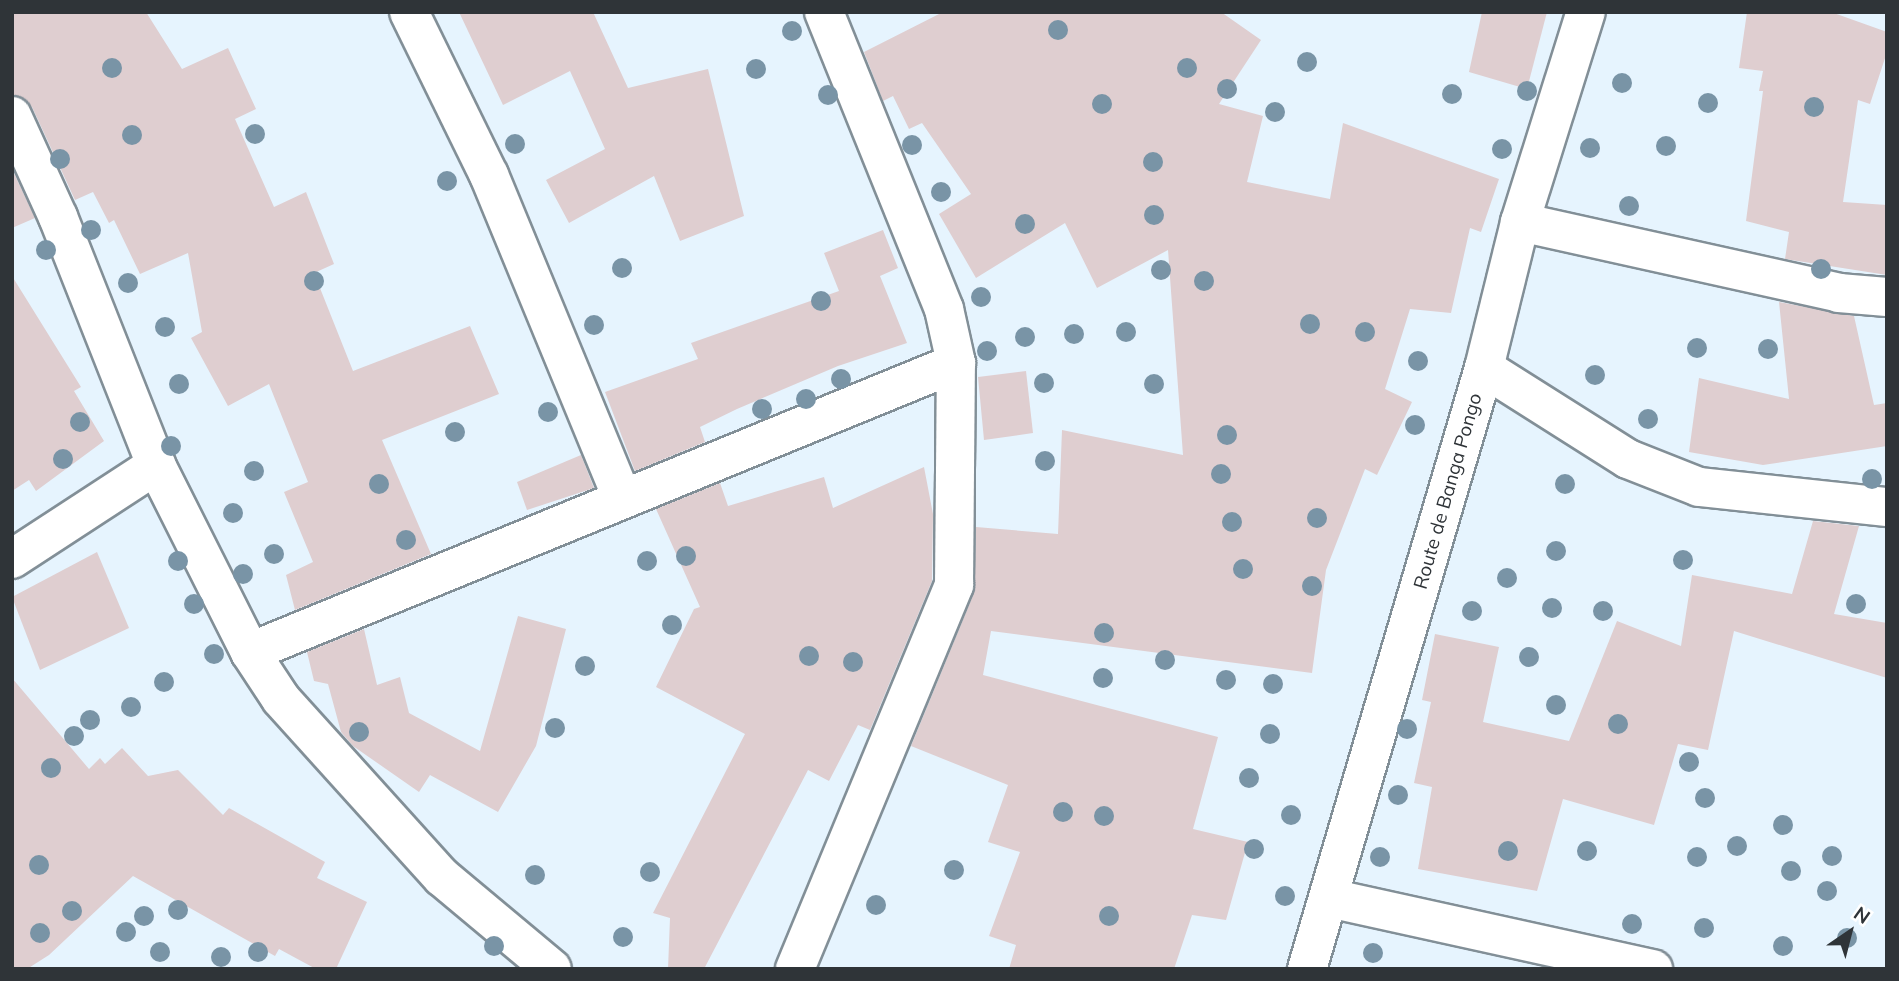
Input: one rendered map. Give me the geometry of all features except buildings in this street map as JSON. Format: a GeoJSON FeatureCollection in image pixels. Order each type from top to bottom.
{"type":"FeatureCollection","features":[{"type":"Feature","properties":{"kind":"street"},"geometry":{"type":"LineString","coordinates":[[409,12],[489,175],[622,498]]}},
{"type":"Feature","properties":{"kind":"street"},"geometry":{"type":"LineString","coordinates":[[794,969],[954,585],[956,363],[944,309],[824,12]]}},
{"type":"Feature","properties":{"kind":"street","name":"Route de Banga Pongo"},"geometry":{"type":"LineString","coordinates":[[1307,969],[1484,368],[1520,222],[1586,12]]}},
{"type":"Feature","properties":{"kind":"street"},"geometry":{"type":"LineString","coordinates":[[12,116],[58,217],[156,465],[250,652],[281,699],[442,877],[552,969]]}},
{"type":"Feature","properties":{"kind":"street"},"geometry":{"type":"LineString","coordinates":[[1520,222],[1839,293],[1887,297]]}},
{"type":"Feature","properties":{"kind":"street"},"geometry":{"type":"LineString","coordinates":[[250,652],[956,363]]}},
{"type":"Feature","properties":{"kind":"street"},"geometry":{"type":"LineString","coordinates":[[1484,368],[1628,458],[1699,487],[1887,507]]}},
{"type":"Feature","properties":{"kind":"street"},"geometry":{"type":"LineString","coordinates":[[12,559],[156,465]]}},
{"type":"Feature","properties":{"kind":"street"},"geometry":{"type":"LineString","coordinates":[[1329,898],[1653,969]]}}]}
